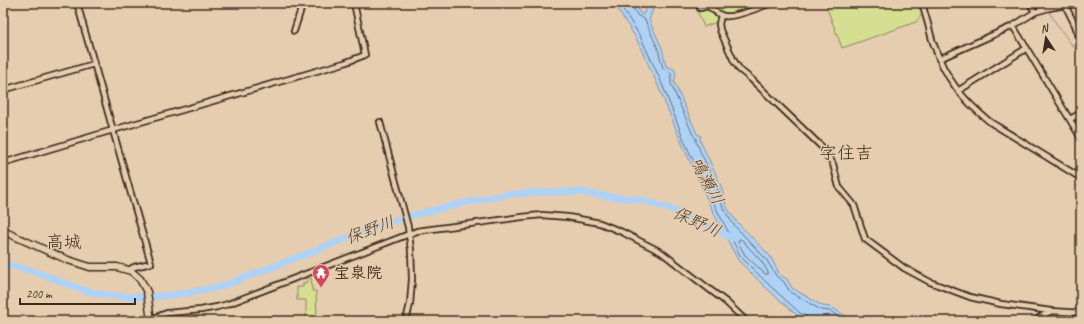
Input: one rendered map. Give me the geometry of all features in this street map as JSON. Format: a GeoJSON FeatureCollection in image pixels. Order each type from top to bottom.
{"type":"FeatureCollection","features":[{"type":"Feature","properties":{"kind":"street"},"geometry":{"type":"LineString","coordinates":[[77,3],[151,263],[134,267],[129,270]]}},
{"type":"Feature","properties":{"kind":"street"},"geometry":{"type":"LineString","coordinates":[[294,31],[303,3]]}},
{"type":"Feature","properties":{"kind":"street"},"geometry":{"type":"LineString","coordinates":[[3,163],[295,78],[365,55],[354,3]]}},
{"type":"Feature","properties":{"kind":"street"},"geometry":{"type":"LineString","coordinates":[[700,8],[708,6],[721,15],[726,16],[734,15],[771,3]]}},
{"type":"Feature","properties":{"kind":"street"},"geometry":{"type":"LineString","coordinates":[[922,3],[931,38],[939,59],[948,78],[958,91],[990,122],[1081,178]]}},
{"type":"Feature","properties":{"kind":"street"},"geometry":{"type":"LineString","coordinates":[[1030,3],[1035,12]]}},
{"type":"Feature","properties":{"kind":"street"},"geometry":{"type":"LineString","coordinates":[[939,59],[1013,26],[1035,12],[1064,4],[1078,3]]}},
{"type":"Feature","properties":{"kind":"street"},"geometry":{"type":"LineString","coordinates":[[1064,4],[1075,25],[1081,44]]}},
{"type":"Feature","properties":{"kind":"street"},"geometry":{"type":"LineString","coordinates":[[721,15],[719,24],[720,30],[736,65],[824,149],[833,164],[839,187],[854,205],[865,239],[904,268],[930,282],[970,297],[1029,308],[1081,313]]}},
{"type":"Feature","properties":{"kind":"street"},"geometry":{"type":"LineString","coordinates":[[1013,26],[1081,138]]}},
{"type":"Feature","properties":{"kind":"street"},"geometry":{"type":"LineString","coordinates":[[958,91],[1027,48]]}},
{"type":"Feature","properties":{"kind":"street"},"geometry":{"type":"LineString","coordinates":[[3,90],[94,64]]}},
{"type":"Feature","properties":{"kind":"street"},"geometry":{"type":"LineString","coordinates":[[1070,120],[1081,113]]}},
{"type":"Feature","properties":{"kind":"street"},"geometry":{"type":"LineString","coordinates":[[380,122],[402,202],[409,234],[412,263],[410,304],[406,321]]}},
{"type":"Feature","properties":{"kind":"street"},"geometry":{"type":"LineString","coordinates":[[3,231],[68,260],[90,267],[117,268],[131,271],[140,279],[147,292],[151,320],[167,313],[201,310],[228,304],[417,231],[542,215],[568,217],[600,223],[622,232],[661,252],[726,302],[746,321]]}},
{"type":"Feature","properties":{"kind":"street"},"geometry":{"type":"LineString","coordinates":[[1039,318],[1051,311]]}},
{"type":"Feature","properties":{"kind":"green space"},"geometry":{"type":"Polygon","coordinates":[[[694,3],[779,3],[732,19],[721,20],[704,27],[694,3]]]}},
{"type":"Feature","properties":{"kind":"green space"},"geometry":{"type":"Polygon","coordinates":[[[825,3],[919,3],[922,14],[916,22],[842,48],[825,3]]]}},
{"type":"Feature","properties":{"kind":"green space"},"geometry":{"type":"Polygon","coordinates":[[[307,278],[311,278],[312,291],[316,291],[317,319],[306,319],[306,300],[297,300],[297,287],[303,287],[303,283],[307,282],[307,278]]]}},
{"type":"Feature","properties":{"kind":"water","name":"鳴瀬川"},"geometry":{"type":"Polygon","coordinates":[[[617,3],[635,3],[640,13],[643,15],[647,3],[654,3],[649,20],[662,48],[666,66],[674,69],[676,74],[674,82],[697,134],[701,136],[700,140],[721,186],[726,206],[736,221],[770,256],[780,275],[787,279],[792,288],[823,306],[831,307],[854,321],[807,321],[798,316],[765,287],[738,260],[714,214],[636,38],[618,10],[617,3]]]}},
{"type":"Feature","properties":{"kind":"waterway"},"geometry":{"type":"LineString","coordinates":[[1044,3],[1047,8]]}},
{"type":"Feature","properties":{"kind":"waterway"},"geometry":{"type":"LineString","coordinates":[[1048,10],[1057,25],[1081,57]]}},
{"type":"Feature","properties":{"kind":"waterway","name":"保野川"},"geometry":{"type":"LineString","coordinates":[[3,264],[19,267],[87,291],[103,294],[137,297],[190,293],[223,286],[389,222],[464,203],[510,194],[545,192],[579,192],[611,197],[639,199],[679,212],[732,238]]}},
{"type":"Feature","properties":{"kind":"place","name":"宝泉院"},"geometry":{"type":"Point","coordinates":[321,288]}},
{"type":"Feature","properties":{"kind":"district","name":"字住吉"},"geometry":{"type":"Point","coordinates":[846,153]}},
{"type":"Feature","properties":{"kind":"district","name":"高城"},"geometry":{"type":"Point","coordinates":[64,242]}}]}
